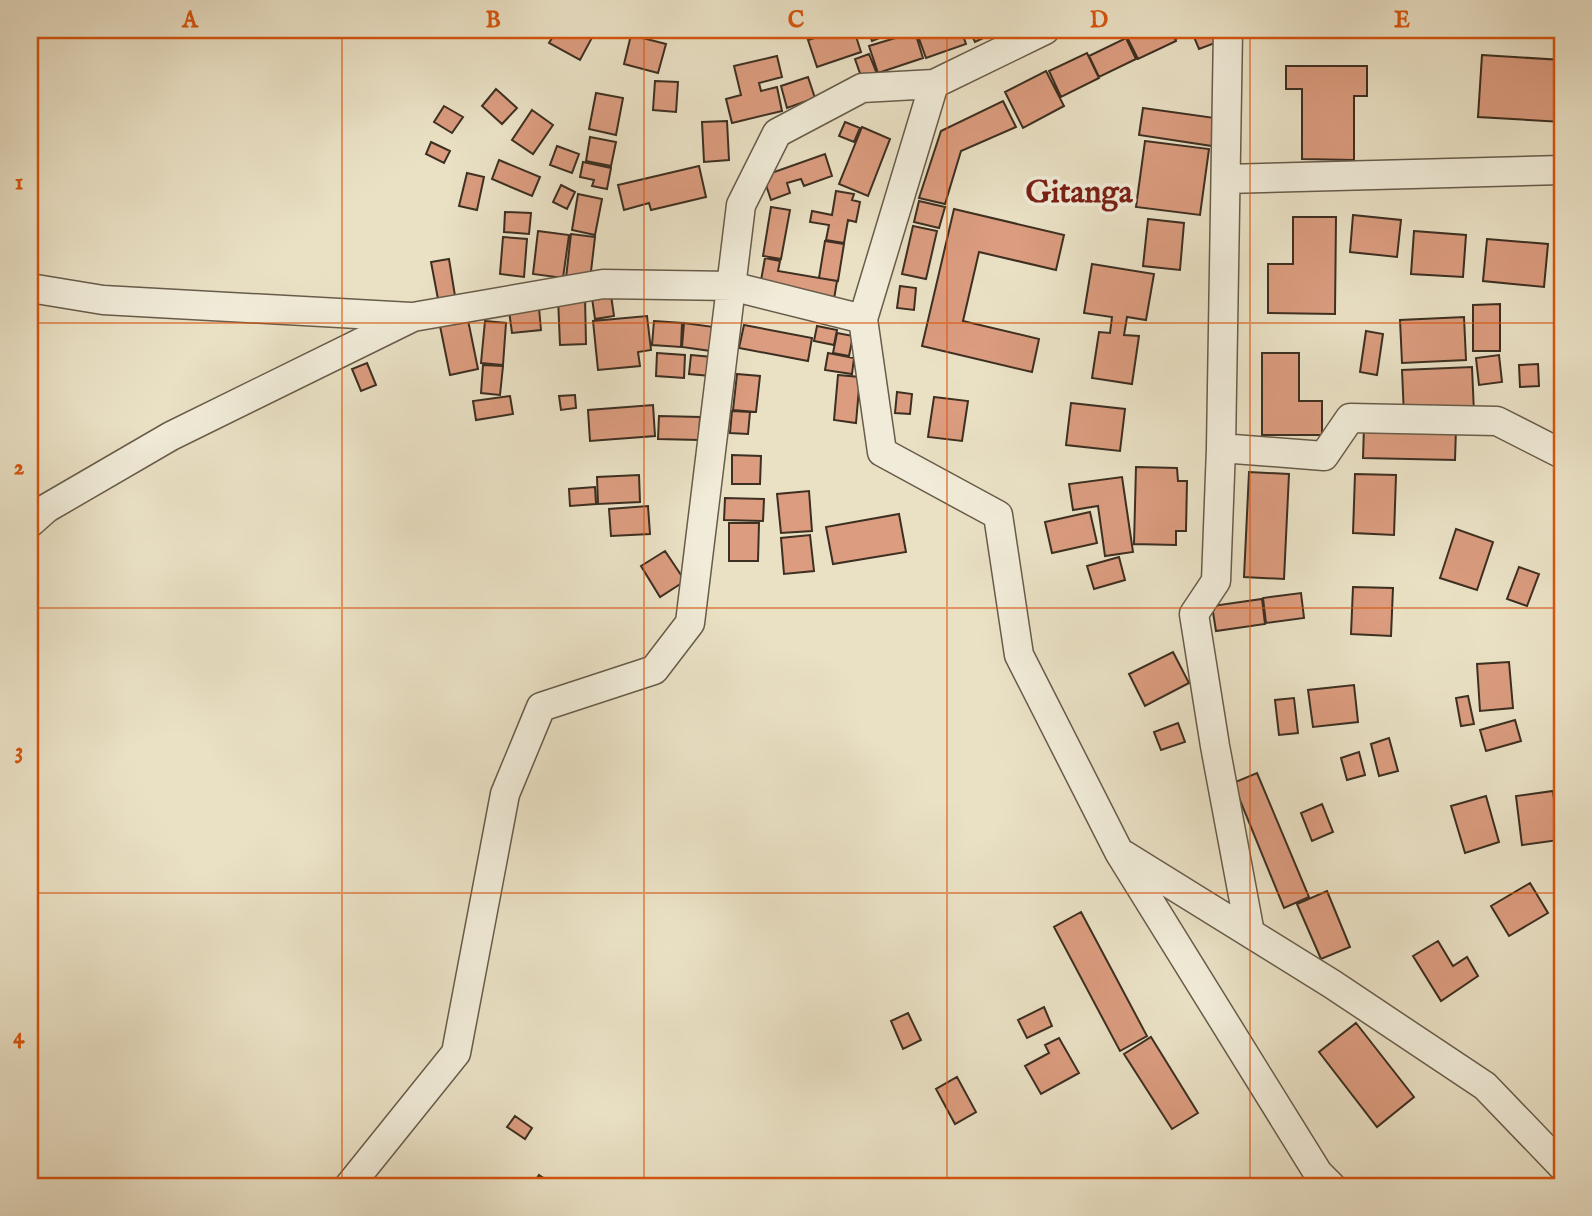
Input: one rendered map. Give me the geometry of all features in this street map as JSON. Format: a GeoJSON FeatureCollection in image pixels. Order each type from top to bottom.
{"type":"FeatureCollection","features":[{"type":"Feature","properties":{"kind":"street"},"geometry":{"type":"LineString","coordinates":[[349,1186],[456,1053],[505,794],[541,708],[654,670],[690,624],[741,205],[777,133],[862,88],[934,84],[1045,30]]}},
{"type":"Feature","properties":{"kind":"street"},"geometry":{"type":"LineString","coordinates":[[1228,30],[1221,448],[1216,581],[1194,614],[1214,746],[1250,933]]}},
{"type":"Feature","properties":{"kind":"street"},"geometry":{"type":"LineString","coordinates":[[934,84],[863,319],[882,452],[998,515],[1019,655],[1119,852],[1318,1173],[1331,1186]]}},
{"type":"Feature","properties":{"kind":"street"},"geometry":{"type":"LineString","coordinates":[[1226,179],[1562,170]]}},
{"type":"Feature","properties":{"kind":"street"},"geometry":{"type":"LineString","coordinates":[[30,288],[103,300],[414,317],[603,284],[731,286],[863,319]]}},
{"type":"Feature","properties":{"kind":"street"},"geometry":{"type":"LineString","coordinates":[[30,523],[47,508],[171,436],[414,317]]}},
{"type":"Feature","properties":{"kind":"street"},"geometry":{"type":"LineString","coordinates":[[1221,448],[1324,456],[1350,418],[1497,421],[1562,454]]}},
{"type":"Feature","properties":{"kind":"street"},"geometry":{"type":"LineString","coordinates":[[1119,852],[1332,984],[1485,1086],[1562,1166]]}},
{"type":"Feature","properties":{"kind":"building"},"geometry":{"type":"Polygon","coordinates":[[[557,30],[587,30],[594,34],[580,60],[549,43],[557,30]]]}},
{"type":"Feature","properties":{"kind":"building"},"geometry":{"type":"Polygon","coordinates":[[[840,30],[854,30],[861,52],[817,67],[808,40],[840,30]]]}},
{"type":"Feature","properties":{"kind":"building"},"geometry":{"type":"Polygon","coordinates":[[[868,30],[900,30],[872,41],[868,30]]]}},
{"type":"Feature","properties":{"kind":"building"},"geometry":{"type":"Polygon","coordinates":[[[926,30],[961,30],[966,44],[926,58],[917,33],[926,30]]]}},
{"type":"Feature","properties":{"kind":"building"},"geometry":{"type":"Polygon","coordinates":[[[969,30],[1000,30],[975,42],[969,30]]]}},
{"type":"Feature","properties":{"kind":"building"},"geometry":{"type":"Polygon","coordinates":[[[1142,30],[1171,30],[1176,41],[1138,59],[1127,37],[1142,30]]]}},
{"type":"Feature","properties":{"kind":"building"},"geometry":{"type":"Polygon","coordinates":[[[1173,30],[1210,30],[1215,43],[1199,49],[1192,32],[1176,39],[1173,30]]]}},
{"type":"Feature","properties":{"kind":"building"},"geometry":{"type":"Polygon","coordinates":[[[915,32],[923,58],[878,73],[869,46],[915,32]]]}},
{"type":"Feature","properties":{"kind":"building"},"geometry":{"type":"Polygon","coordinates":[[[631,35],[666,44],[658,73],[624,64],[631,35]]]}},
{"type":"Feature","properties":{"kind":"building"},"geometry":{"type":"Polygon","coordinates":[[[1126,38],[1136,59],[1099,77],[1089,56],[1126,38]]]}},
{"type":"Feature","properties":{"kind":"building"},"geometry":{"type":"Polygon","coordinates":[[[1087,53],[1099,78],[1061,97],[1049,71],[1087,53]]]}},
{"type":"Feature","properties":{"kind":"building"},"geometry":{"type":"Polygon","coordinates":[[[869,54],[877,74],[862,79],[855,59],[869,54]]]}},
{"type":"Feature","properties":{"kind":"building"},"geometry":{"type":"Polygon","coordinates":[[[1482,55],[1562,60],[1562,122],[1478,117],[1482,55]]]}},
{"type":"Feature","properties":{"kind":"building"},"geometry":{"type":"Polygon","coordinates":[[[777,56],[782,77],[759,83],[761,91],[777,87],[782,111],[732,123],[726,99],[741,95],[734,66],[777,56]]]}},
{"type":"Feature","properties":{"kind":"building"},"geometry":{"type":"Polygon","coordinates":[[[1286,66],[1367,66],[1367,96],[1354,96],[1354,160],[1302,159],[1302,89],[1286,89],[1286,66]]]}},
{"type":"Feature","properties":{"kind":"building"},"geometry":{"type":"Polygon","coordinates":[[[1046,71],[1064,106],[1023,128],[1005,92],[1046,71]]]}},
{"type":"Feature","properties":{"kind":"building"},"geometry":{"type":"Polygon","coordinates":[[[808,77],[815,98],[787,108],[781,86],[808,77]]]}},
{"type":"Feature","properties":{"kind":"building"},"geometry":{"type":"Polygon","coordinates":[[[655,81],[678,82],[676,112],[653,110],[655,81]]]}},
{"type":"Feature","properties":{"kind":"building"},"geometry":{"type":"Polygon","coordinates":[[[496,89],[517,108],[502,124],[482,106],[496,89]]]}},
{"type":"Feature","properties":{"kind":"building"},"geometry":{"type":"Polygon","coordinates":[[[596,93],[623,98],[616,135],[589,129],[596,93]]]}},
{"type":"Feature","properties":{"kind":"building"},"geometry":{"type":"Polygon","coordinates":[[[1003,101],[1016,127],[961,151],[945,204],[919,198],[941,131],[1003,101]]]}},
{"type":"Feature","properties":{"kind":"building"},"geometry":{"type":"Polygon","coordinates":[[[444,106],[463,117],[452,133],[434,122],[444,106]]]}},
{"type":"Feature","properties":{"kind":"building"},"geometry":{"type":"Polygon","coordinates":[[[1143,108],[1215,118],[1212,146],[1139,135],[1143,108]]]}},
{"type":"Feature","properties":{"kind":"building"},"geometry":{"type":"Polygon","coordinates":[[[532,110],[553,125],[533,154],[512,140],[532,110]]]}},
{"type":"Feature","properties":{"kind":"building"},"geometry":{"type":"Polygon","coordinates":[[[727,121],[729,160],[704,162],[702,122],[727,121]]]}},
{"type":"Feature","properties":{"kind":"building"},"geometry":{"type":"Polygon","coordinates":[[[845,122],[860,128],[854,142],[839,136],[845,122]]]}},
{"type":"Feature","properties":{"kind":"building"},"geometry":{"type":"Polygon","coordinates":[[[862,127],[890,139],[868,196],[839,184],[862,127]]]}},
{"type":"Feature","properties":{"kind":"building"},"geometry":{"type":"Polygon","coordinates":[[[590,137],[616,142],[611,166],[586,161],[590,137]]]}},
{"type":"Feature","properties":{"kind":"building"},"geometry":{"type":"Polygon","coordinates":[[[1145,141],[1209,149],[1200,215],[1136,207],[1145,141]]]}},
{"type":"Feature","properties":{"kind":"building"},"geometry":{"type":"Polygon","coordinates":[[[431,142],[450,151],[444,163],[426,154],[431,142]]]}},
{"type":"Feature","properties":{"kind":"building"},"geometry":{"type":"Polygon","coordinates":[[[557,146],[579,154],[572,173],[550,165],[557,146]]]}},
{"type":"Feature","properties":{"kind":"building"},"geometry":{"type":"Polygon","coordinates":[[[825,154],[832,176],[804,186],[801,179],[787,183],[790,193],[771,200],[763,176],[825,154]]]}},
{"type":"Feature","properties":{"kind":"building"},"geometry":{"type":"Polygon","coordinates":[[[499,160],[540,177],[532,196],[492,179],[499,160]]]}},
{"type":"Feature","properties":{"kind":"building"},"geometry":{"type":"Polygon","coordinates":[[[583,162],[611,168],[607,189],[592,186],[594,180],[580,177],[583,162]]]}},
{"type":"Feature","properties":{"kind":"building"},"geometry":{"type":"Polygon","coordinates":[[[699,166],[706,197],[651,210],[649,203],[624,210],[618,185],[699,166]]]}},
{"type":"Feature","properties":{"kind":"building"},"geometry":{"type":"Polygon","coordinates":[[[467,173],[484,177],[477,210],[459,206],[467,173]]]}},
{"type":"Feature","properties":{"kind":"building"},"geometry":{"type":"Polygon","coordinates":[[[561,185],[575,192],[567,209],[553,202],[561,185]]]}},
{"type":"Feature","properties":{"kind":"building"},"geometry":{"type":"Polygon","coordinates":[[[836,191],[854,194],[852,200],[860,202],[856,222],[848,220],[844,243],[826,240],[829,225],[810,222],[812,211],[832,215],[836,191]]]}},
{"type":"Feature","properties":{"kind":"building"},"geometry":{"type":"Polygon","coordinates":[[[578,194],[602,199],[595,235],[572,230],[578,194]]]}},
{"type":"Feature","properties":{"kind":"building"},"geometry":{"type":"Polygon","coordinates":[[[919,201],[945,207],[939,228],[914,222],[919,201]]]}},
{"type":"Feature","properties":{"kind":"building"},"geometry":{"type":"Polygon","coordinates":[[[771,207],[790,210],[781,259],[763,256],[771,207]]]}},
{"type":"Feature","properties":{"kind":"building"},"geometry":{"type":"Polygon","coordinates":[[[954,209],[1064,235],[1056,270],[979,252],[963,321],[1039,339],[1032,372],[922,346],[954,209]]]}},
{"type":"Feature","properties":{"kind":"building"},"geometry":{"type":"Polygon","coordinates":[[[505,212],[531,213],[529,234],[504,232],[505,212]]]}},
{"type":"Feature","properties":{"kind":"building"},"geometry":{"type":"Polygon","coordinates":[[[1353,215],[1401,220],[1397,257],[1350,252],[1353,215]]]}},
{"type":"Feature","properties":{"kind":"building"},"geometry":{"type":"Polygon","coordinates":[[[1293,217],[1336,217],[1335,314],[1268,313],[1268,264],[1293,264],[1293,217]]]}},
{"type":"Feature","properties":{"kind":"building"},"geometry":{"type":"Polygon","coordinates":[[[1148,219],[1184,223],[1180,270],[1143,266],[1148,219]]]}},
{"type":"Feature","properties":{"kind":"building"},"geometry":{"type":"Polygon","coordinates":[[[913,226],[937,231],[926,279],[902,274],[913,226]]]}},
{"type":"Feature","properties":{"kind":"building"},"geometry":{"type":"Polygon","coordinates":[[[538,231],[569,235],[563,278],[533,274],[538,231]]]}},
{"type":"Feature","properties":{"kind":"building"},"geometry":{"type":"Polygon","coordinates":[[[1414,231],[1466,235],[1463,277],[1411,274],[1414,231]]]}},
{"type":"Feature","properties":{"kind":"building"},"geometry":{"type":"Polygon","coordinates":[[[571,234],[595,237],[590,280],[566,278],[571,234]]]}},
{"type":"Feature","properties":{"kind":"building"},"geometry":{"type":"Polygon","coordinates":[[[503,237],[527,239],[524,277],[500,274],[503,237]]]}},
{"type":"Feature","properties":{"kind":"building"},"geometry":{"type":"Polygon","coordinates":[[[1487,239],[1548,244],[1544,287],[1483,281],[1487,239]]]}},
{"type":"Feature","properties":{"kind":"building"},"geometry":{"type":"Polygon","coordinates":[[[825,241],[844,244],[838,281],[819,278],[825,241]]]}},
{"type":"Feature","properties":{"kind":"building"},"geometry":{"type":"Polygon","coordinates":[[[765,258],[780,261],[778,271],[837,281],[834,299],[760,286],[765,258]]]}},
{"type":"Feature","properties":{"kind":"building"},"geometry":{"type":"Polygon","coordinates":[[[449,259],[455,296],[438,299],[431,262],[449,259]]]}},
{"type":"Feature","properties":{"kind":"building"},"geometry":{"type":"Polygon","coordinates":[[[1092,264],[1154,274],[1146,320],[1127,317],[1124,335],[1139,336],[1132,384],[1092,378],[1099,332],[1110,333],[1112,317],[1084,313],[1092,264]]]}},
{"type":"Feature","properties":{"kind":"building"},"geometry":{"type":"Polygon","coordinates":[[[900,286],[916,288],[914,310],[897,308],[900,286]]]}},
{"type":"Feature","properties":{"kind":"building"},"geometry":{"type":"Polygon","coordinates":[[[611,295],[614,316],[595,319],[592,298],[611,295]]]}},
{"type":"Feature","properties":{"kind":"building"},"geometry":{"type":"Polygon","coordinates":[[[585,297],[586,344],[560,345],[558,298],[585,297]]]}},
{"type":"Feature","properties":{"kind":"building"},"geometry":{"type":"Polygon","coordinates":[[[1500,304],[1500,351],[1473,351],[1473,305],[1500,304]]]}},
{"type":"Feature","properties":{"kind":"building"},"geometry":{"type":"Polygon","coordinates":[[[539,308],[541,330],[512,333],[509,311],[539,308]]]}},
{"type":"Feature","properties":{"kind":"building"},"geometry":{"type":"Polygon","coordinates":[[[647,316],[651,350],[638,352],[640,366],[598,370],[593,321],[647,316]]]}},
{"type":"Feature","properties":{"kind":"building"},"geometry":{"type":"Polygon","coordinates":[[[1464,317],[1466,360],[1402,363],[1400,320],[1464,317]]]}},
{"type":"Feature","properties":{"kind":"building"},"geometry":{"type":"Polygon","coordinates":[[[468,320],[478,369],[450,375],[440,326],[468,320]]]}},
{"type":"Feature","properties":{"kind":"building"},"geometry":{"type":"Polygon","coordinates":[[[485,321],[506,323],[503,365],[481,363],[485,321]]]}},
{"type":"Feature","properties":{"kind":"building"},"geometry":{"type":"Polygon","coordinates":[[[654,321],[682,323],[681,347],[652,345],[654,321]]]}},
{"type":"Feature","properties":{"kind":"building"},"geometry":{"type":"Polygon","coordinates":[[[684,323],[714,327],[711,351],[682,347],[684,323]]]}},
{"type":"Feature","properties":{"kind":"building"},"geometry":{"type":"Polygon","coordinates":[[[744,325],[812,338],[808,361],[739,348],[744,325]]]}},
{"type":"Feature","properties":{"kind":"building"},"geometry":{"type":"Polygon","coordinates":[[[817,326],[837,330],[834,345],[814,341],[817,326]]]}},
{"type":"Feature","properties":{"kind":"building"},"geometry":{"type":"Polygon","coordinates":[[[1366,331],[1383,334],[1377,375],[1360,372],[1366,331]]]}},
{"type":"Feature","properties":{"kind":"building"},"geometry":{"type":"Polygon","coordinates":[[[837,333],[853,336],[849,356],[833,353],[837,333]]]}},
{"type":"Feature","properties":{"kind":"building"},"geometry":{"type":"Polygon","coordinates":[[[657,353],[685,355],[684,378],[656,376],[657,353]]]}},
{"type":"Feature","properties":{"kind":"building"},"geometry":{"type":"Polygon","coordinates":[[[828,353],[854,358],[852,374],[825,370],[828,353]]]}},
{"type":"Feature","properties":{"kind":"building"},"geometry":{"type":"Polygon","coordinates":[[[1262,353],[1299,353],[1299,401],[1322,401],[1322,435],[1262,435],[1262,353]]]}},
{"type":"Feature","properties":{"kind":"building"},"geometry":{"type":"Polygon","coordinates":[[[691,355],[712,357],[710,376],[689,374],[691,355]]]}},
{"type":"Feature","properties":{"kind":"building"},"geometry":{"type":"Polygon","coordinates":[[[1499,355],[1502,382],[1479,385],[1476,358],[1499,355]]]}},
{"type":"Feature","properties":{"kind":"building"},"geometry":{"type":"Polygon","coordinates":[[[367,363],[376,385],[361,391],[352,369],[367,363]]]}},
{"type":"Feature","properties":{"kind":"building"},"geometry":{"type":"Polygon","coordinates":[[[1538,364],[1539,386],[1520,387],[1519,365],[1538,364]]]}},
{"type":"Feature","properties":{"kind":"building"},"geometry":{"type":"Polygon","coordinates":[[[483,365],[503,366],[500,395],[481,393],[483,365]]]}},
{"type":"Feature","properties":{"kind":"building"},"geometry":{"type":"Polygon","coordinates":[[[1472,367],[1474,413],[1404,416],[1402,370],[1472,367]]]}},
{"type":"Feature","properties":{"kind":"building"},"geometry":{"type":"Polygon","coordinates":[[[737,374],[760,376],[756,412],[733,410],[737,374]]]}},
{"type":"Feature","properties":{"kind":"building"},"geometry":{"type":"Polygon","coordinates":[[[838,375],[860,377],[856,423],[834,420],[838,375]]]}},
{"type":"Feature","properties":{"kind":"building"},"geometry":{"type":"Polygon","coordinates":[[[897,392],[912,394],[910,414],[895,413],[897,392]]]}},
{"type":"Feature","properties":{"kind":"building"},"geometry":{"type":"Polygon","coordinates":[[[575,395],[576,408],[561,410],[559,396],[575,395]]]}},
{"type":"Feature","properties":{"kind":"building"},"geometry":{"type":"Polygon","coordinates":[[[510,396],[513,414],[476,420],[473,401],[510,396]]]}},
{"type":"Feature","properties":{"kind":"building"},"geometry":{"type":"Polygon","coordinates":[[[934,397],[968,401],[962,441],[928,437],[934,397]]]}},
{"type":"Feature","properties":{"kind":"building"},"geometry":{"type":"Polygon","coordinates":[[[1071,403],[1125,409],[1120,451],[1066,445],[1071,403]]]}},
{"type":"Feature","properties":{"kind":"building"},"geometry":{"type":"Polygon","coordinates":[[[653,405],[655,436],[590,441],[588,410],[653,405]]]}},
{"type":"Feature","properties":{"kind":"building"},"geometry":{"type":"Polygon","coordinates":[[[732,411],[750,412],[748,434],[730,433],[732,411]]]}},
{"type":"Feature","properties":{"kind":"building"},"geometry":{"type":"Polygon","coordinates":[[[659,416],[700,417],[699,440],[658,439],[659,416]]]}},
{"type":"Feature","properties":{"kind":"building"},"geometry":{"type":"Polygon","coordinates":[[[1364,426],[1456,428],[1455,460],[1363,458],[1364,426]]]}},
{"type":"Feature","properties":{"kind":"building"},"geometry":{"type":"Polygon","coordinates":[[[732,455],[761,456],[760,484],[732,484],[732,455]]]}},
{"type":"Feature","properties":{"kind":"building"},"geometry":{"type":"Polygon","coordinates":[[[1136,467],[1177,468],[1178,481],[1187,481],[1186,531],[1176,531],[1176,545],[1134,544],[1136,467]]]}},
{"type":"Feature","properties":{"kind":"building"},"geometry":{"type":"Polygon","coordinates":[[[1249,472],[1289,474],[1284,579],[1244,577],[1249,472]]]}},
{"type":"Feature","properties":{"kind":"building"},"geometry":{"type":"Polygon","coordinates":[[[1355,474],[1396,475],[1394,535],[1353,533],[1355,474]]]}},
{"type":"Feature","properties":{"kind":"building"},"geometry":{"type":"Polygon","coordinates":[[[639,475],[640,502],[598,504],[597,477],[639,475]]]}},
{"type":"Feature","properties":{"kind":"building"},"geometry":{"type":"Polygon","coordinates":[[[1122,477],[1133,552],[1105,556],[1098,506],[1073,510],[1069,484],[1122,477]]]}},
{"type":"Feature","properties":{"kind":"building"},"geometry":{"type":"Polygon","coordinates":[[[595,487],[596,504],[570,506],[569,489],[595,487]]]}},
{"type":"Feature","properties":{"kind":"building"},"geometry":{"type":"Polygon","coordinates":[[[809,491],[812,531],[781,533],[777,494],[809,491]]]}},
{"type":"Feature","properties":{"kind":"building"},"geometry":{"type":"Polygon","coordinates":[[[725,498],[764,499],[763,521],[724,520],[725,498]]]}},
{"type":"Feature","properties":{"kind":"building"},"geometry":{"type":"Polygon","coordinates":[[[648,506],[650,534],[611,536],[609,509],[648,506]]]}},
{"type":"Feature","properties":{"kind":"building"},"geometry":{"type":"Polygon","coordinates":[[[1090,512],[1097,543],[1052,553],[1045,522],[1090,512]]]}},
{"type":"Feature","properties":{"kind":"building"},"geometry":{"type":"Polygon","coordinates":[[[899,514],[906,552],[833,564],[826,527],[899,514]]]}},
{"type":"Feature","properties":{"kind":"building"},"geometry":{"type":"Polygon","coordinates":[[[729,523],[759,523],[758,561],[729,561],[729,523]]]}},
{"type":"Feature","properties":{"kind":"building"},"geometry":{"type":"Polygon","coordinates":[[[1456,529],[1493,542],[1477,590],[1440,578],[1456,529]]]}},
{"type":"Feature","properties":{"kind":"building"},"geometry":{"type":"Polygon","coordinates":[[[810,535],[814,571],[784,574],[781,538],[810,535]]]}},
{"type":"Feature","properties":{"kind":"building"},"geometry":{"type":"Polygon","coordinates":[[[665,551],[685,581],[660,597],[641,566],[665,551]]]}},
{"type":"Feature","properties":{"kind":"building"},"geometry":{"type":"Polygon","coordinates":[[[1119,557],[1125,580],[1094,589],[1087,566],[1119,557]]]}},
{"type":"Feature","properties":{"kind":"building"},"geometry":{"type":"Polygon","coordinates":[[[1519,567],[1539,574],[1527,606],[1507,599],[1519,567]]]}},
{"type":"Feature","properties":{"kind":"building"},"geometry":{"type":"Polygon","coordinates":[[[1353,587],[1393,588],[1391,636],[1351,634],[1353,587]]]}},
{"type":"Feature","properties":{"kind":"building"},"geometry":{"type":"Polygon","coordinates":[[[1301,593],[1304,618],[1266,623],[1263,598],[1301,593]]]}},
{"type":"Feature","properties":{"kind":"building"},"geometry":{"type":"Polygon","coordinates":[[[1262,599],[1265,624],[1216,631],[1212,606],[1262,599]]]}},
{"type":"Feature","properties":{"kind":"building"},"geometry":{"type":"Polygon","coordinates":[[[1173,652],[1189,683],[1145,706],[1129,674],[1173,652]]]}},
{"type":"Feature","properties":{"kind":"building"},"geometry":{"type":"Polygon","coordinates":[[[1509,662],[1513,708],[1480,711],[1477,664],[1509,662]]]}},
{"type":"Feature","properties":{"kind":"building"},"geometry":{"type":"Polygon","coordinates":[[[1354,685],[1358,722],[1313,727],[1308,690],[1354,685]]]}},
{"type":"Feature","properties":{"kind":"building"},"geometry":{"type":"Polygon","coordinates":[[[1468,696],[1474,724],[1461,726],[1456,698],[1468,696]]]}},
{"type":"Feature","properties":{"kind":"building"},"geometry":{"type":"Polygon","coordinates":[[[1294,698],[1298,733],[1279,735],[1275,700],[1294,698]]]}},
{"type":"Feature","properties":{"kind":"building"},"geometry":{"type":"Polygon","coordinates":[[[1562,715],[1562,750],[1555,750],[1555,716],[1562,715]]]}},
{"type":"Feature","properties":{"kind":"building"},"geometry":{"type":"Polygon","coordinates":[[[1515,720],[1521,741],[1486,751],[1480,730],[1515,720]]]}},
{"type":"Feature","properties":{"kind":"building"},"geometry":{"type":"Polygon","coordinates":[[[1178,723],[1185,742],[1161,750],[1154,732],[1178,723]]]}},
{"type":"Feature","properties":{"kind":"building"},"geometry":{"type":"Polygon","coordinates":[[[1389,738],[1398,771],[1379,776],[1371,744],[1389,738]]]}},
{"type":"Feature","properties":{"kind":"building"},"geometry":{"type":"Polygon","coordinates":[[[1359,752],[1365,775],[1347,780],[1341,758],[1359,752]]]}},
{"type":"Feature","properties":{"kind":"building"},"geometry":{"type":"Polygon","coordinates":[[[1257,773],[1309,897],[1284,908],[1233,783],[1257,773]]]}},
{"type":"Feature","properties":{"kind":"building"},"geometry":{"type":"Polygon","coordinates":[[[1553,791],[1559,840],[1522,845],[1516,796],[1553,791]]]}},
{"type":"Feature","properties":{"kind":"building"},"geometry":{"type":"Polygon","coordinates":[[[1486,796],[1499,842],[1465,853],[1451,806],[1486,796]]]}},
{"type":"Feature","properties":{"kind":"building"},"geometry":{"type":"Polygon","coordinates":[[[1322,804],[1333,832],[1312,841],[1301,813],[1322,804]]]}},
{"type":"Feature","properties":{"kind":"building"},"geometry":{"type":"Polygon","coordinates":[[[1530,883],[1548,913],[1509,936],[1491,906],[1530,883]]]}},
{"type":"Feature","properties":{"kind":"building"},"geometry":{"type":"Polygon","coordinates":[[[1327,891],[1350,947],[1321,959],[1297,904],[1327,891]]]}},
{"type":"Feature","properties":{"kind":"building"},"geometry":{"type":"Polygon","coordinates":[[[1081,912],[1147,1036],[1120,1051],[1054,927],[1081,912]]]}},
{"type":"Feature","properties":{"kind":"building"},"geometry":{"type":"Polygon","coordinates":[[[1438,941],[1453,966],[1467,957],[1478,976],[1441,1001],[1413,956],[1438,941]]]}},
{"type":"Feature","properties":{"kind":"building"},"geometry":{"type":"Polygon","coordinates":[[[1044,1007],[1052,1026],[1027,1038],[1018,1020],[1044,1007]]]}},
{"type":"Feature","properties":{"kind":"building"},"geometry":{"type":"Polygon","coordinates":[[[908,1013],[921,1040],[903,1049],[891,1021],[908,1013]]]}},
{"type":"Feature","properties":{"kind":"building"},"geometry":{"type":"Polygon","coordinates":[[[1356,1023],[1414,1097],[1377,1127],[1319,1052],[1356,1023]]]}},
{"type":"Feature","properties":{"kind":"building"},"geometry":{"type":"Polygon","coordinates":[[[1151,1037],[1198,1113],[1172,1129],[1124,1054],[1151,1037]]]}},
{"type":"Feature","properties":{"kind":"building"},"geometry":{"type":"Polygon","coordinates":[[[1059,1038],[1079,1073],[1041,1094],[1025,1066],[1049,1053],[1045,1045],[1059,1038]]]}},
{"type":"Feature","properties":{"kind":"building"},"geometry":{"type":"Polygon","coordinates":[[[957,1077],[976,1112],[955,1124],[936,1089],[957,1077]]]}},
{"type":"Feature","properties":{"kind":"building"},"geometry":{"type":"Polygon","coordinates":[[[515,1116],[532,1128],[525,1139],[507,1127],[515,1116]]]}},
{"type":"Feature","properties":{"kind":"building"},"geometry":{"type":"Polygon","coordinates":[[[539,1175],[556,1186],[532,1186],[539,1175]]]}},
{"type":"Feature","properties":{"kind":"district","name":"Gitanga"},"geometry":{"type":"Point","coordinates":[1079,191]}}]}
